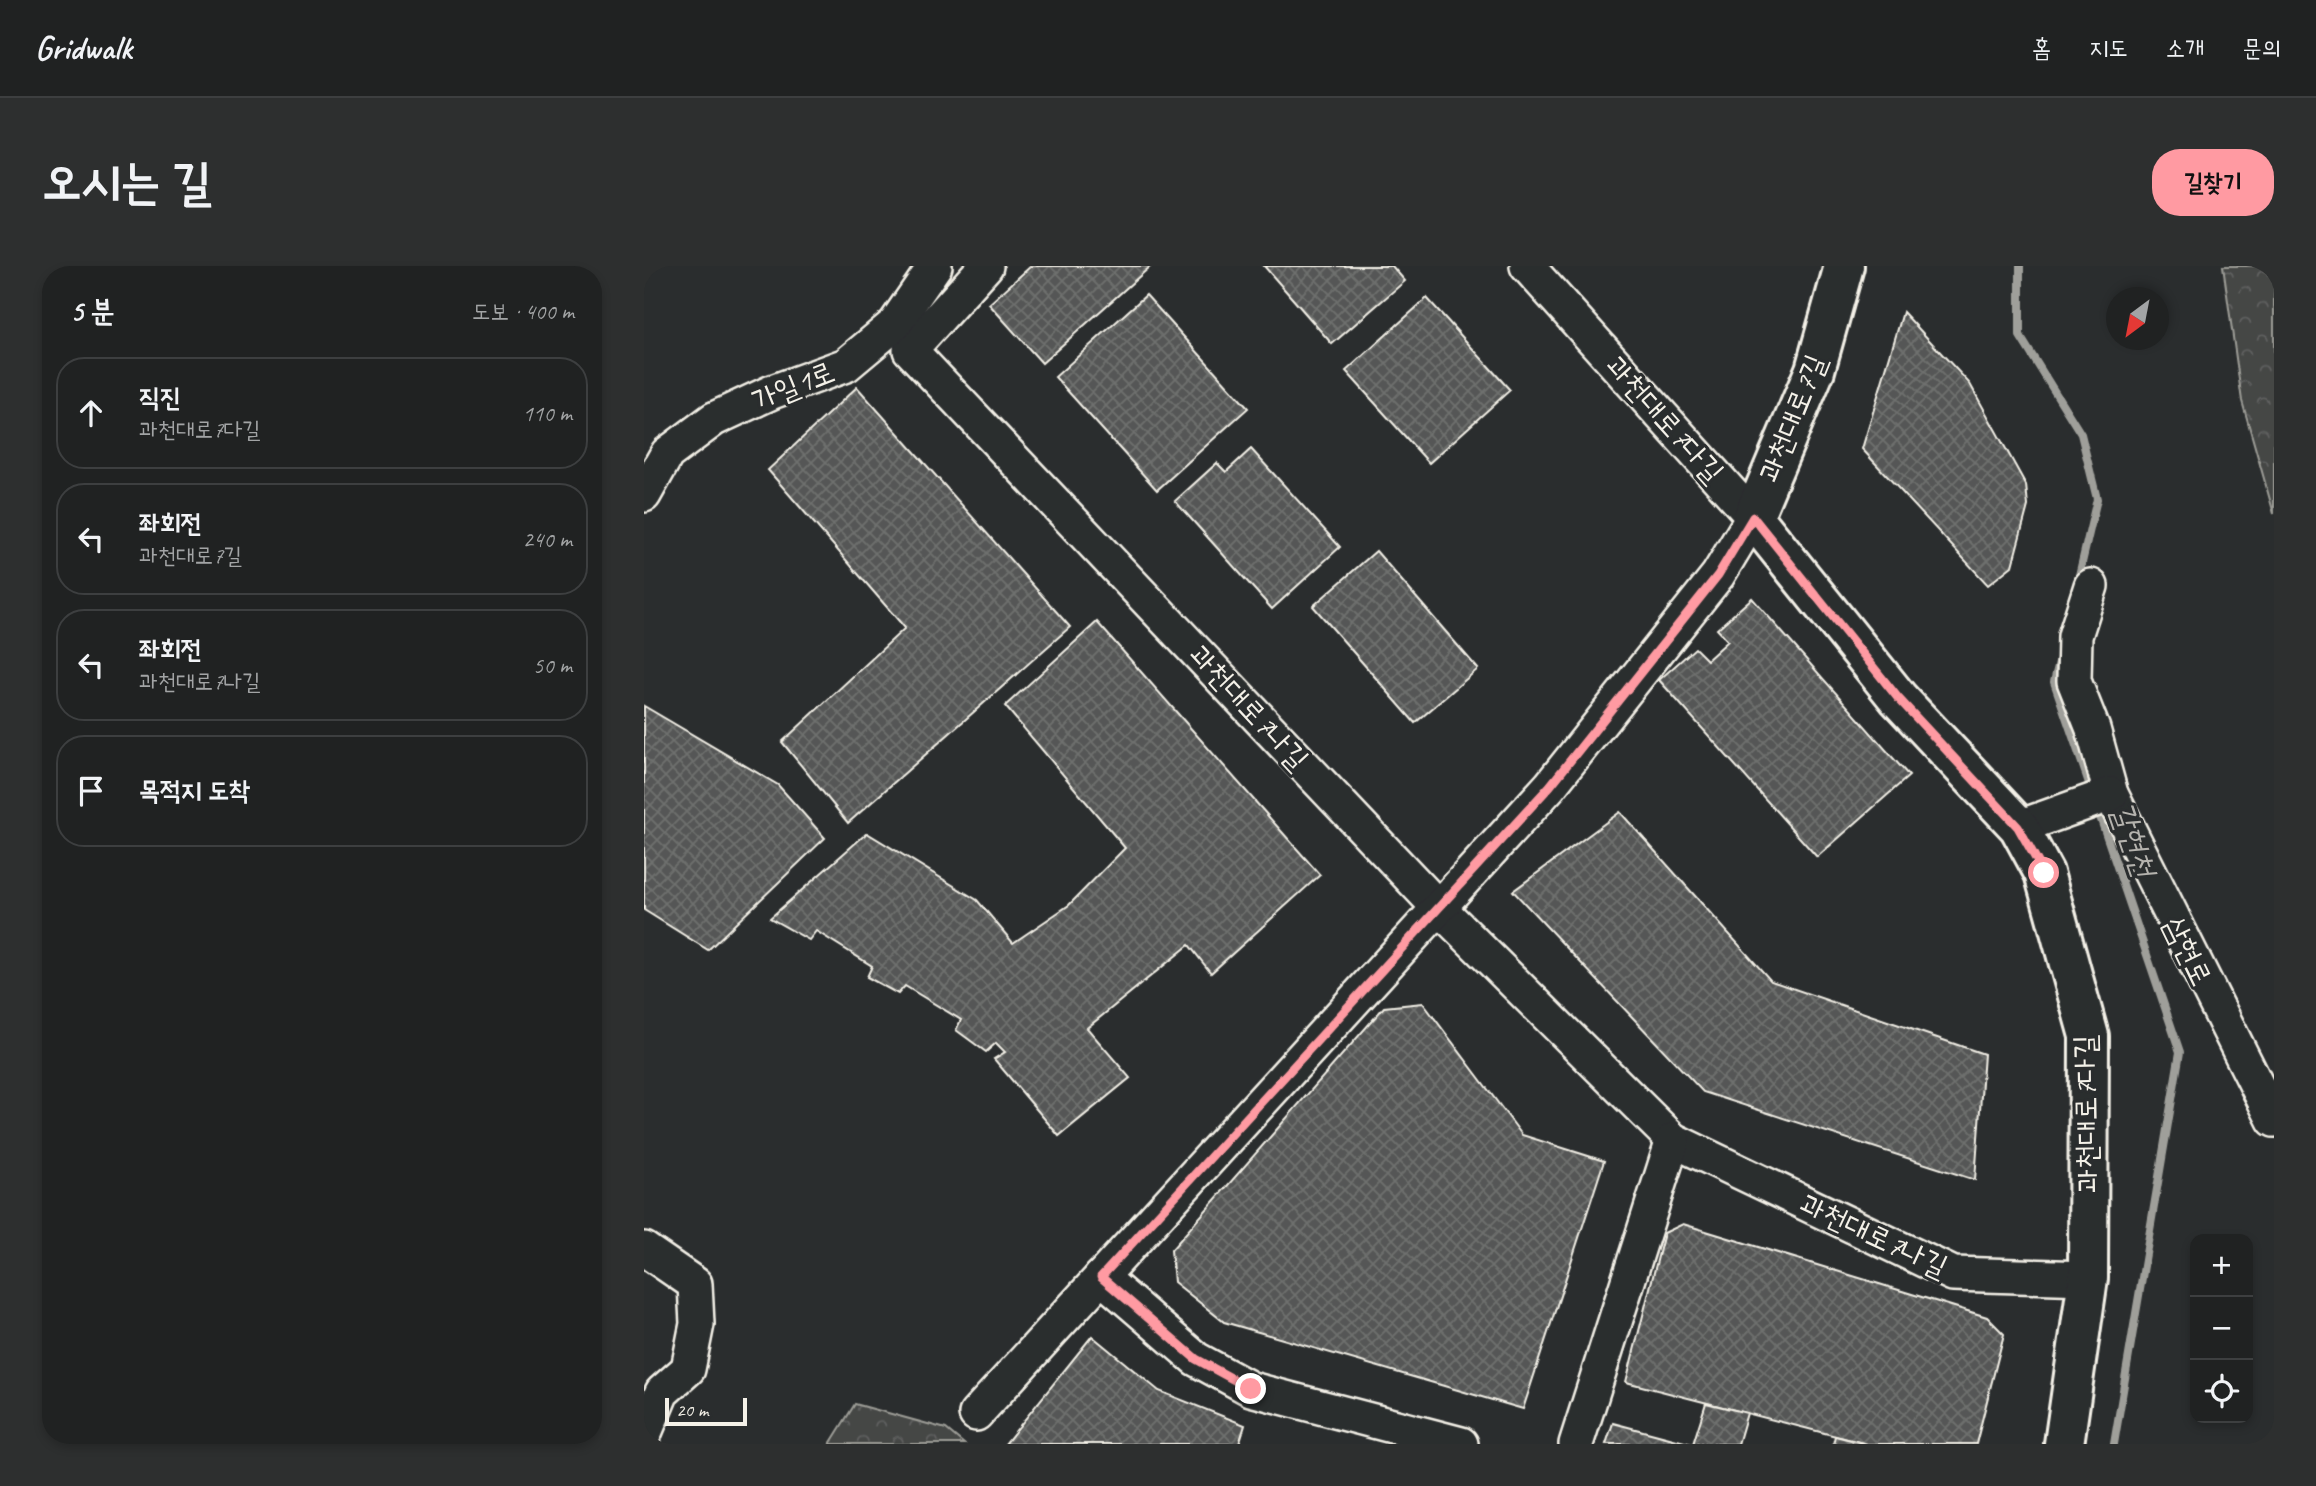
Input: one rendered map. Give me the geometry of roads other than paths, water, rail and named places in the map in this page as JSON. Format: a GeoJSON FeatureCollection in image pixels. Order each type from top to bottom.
{"type":"FeatureCollection","features":[{"type":"Feature","properties":{"kind":"street","name":"가일1로"},"geometry":{"type":"LineString","coordinates":[[644,495],[667,454],[714,419],[772,392],[846,365],[895,324],[935,266]]}},
{"type":"Feature","properties":{"kind":"street","name":"과천대로7나길"},"geometry":{"type":"LineString","coordinates":[[986,266],[910,349],[1438,908],[1673,1140],[1953,1273],[2088,1278]]}},
{"type":"Feature","properties":{"kind":"street","name":"과천대로7다길"},"geometry":{"type":"LineString","coordinates":[[1527,266],[1753,517],[1898,698],[2018,827],[2044,873],[2089,1036],[2088,1278],[2064,1444]]}},
{"type":"Feature","properties":{"kind":"street","name":"과천대로7길"},"geometry":{"type":"LineString","coordinates":[[976,1413],[1550,786],[1718,575],[1753,517],[1815,370],[1844,266]]}},
{"type":"Feature","properties":{"kind":"street","name":"삼현로"},"geometry":{"type":"LineString","coordinates":[[2091,586],[2075,636],[2074,681],[2111,794],[2274,1120]]}},
{"type":"Feature","properties":{"kind":"street"},"geometry":{"type":"LineString","coordinates":[[2018,827],[2111,794]]}},
{"type":"Feature","properties":{"kind":"street"},"geometry":{"type":"LineString","coordinates":[[1576,1444],[1673,1140]]}},
{"type":"Feature","properties":{"kind":"street"},"geometry":{"type":"LineString","coordinates":[[644,1249],[695,1284],[697,1324],[688,1369],[662,1392],[644,1435]]}},
{"type":"Feature","properties":{"kind":"street"},"geometry":{"type":"LineString","coordinates":[[1101,1277],[1196,1359],[1251,1389],[1461,1444]]}},
{"type":"Feature","properties":{"kind":"waterway","name":"갈현천"},"geometry":{"type":"LineString","coordinates":[[2020,266],[2020,336],[2081,434],[2097,499],[2077,584]]}},
{"type":"Feature","properties":{"kind":"waterway","name":"갈현천"},"geometry":{"type":"LineString","coordinates":[[2060,658],[2054,682],[2092,792]]}},
{"type":"Feature","properties":{"kind":"waterway","name":"갈현천"},"geometry":{"type":"LineString","coordinates":[[2097,808],[2180,1052],[2114,1444]]}}]}
